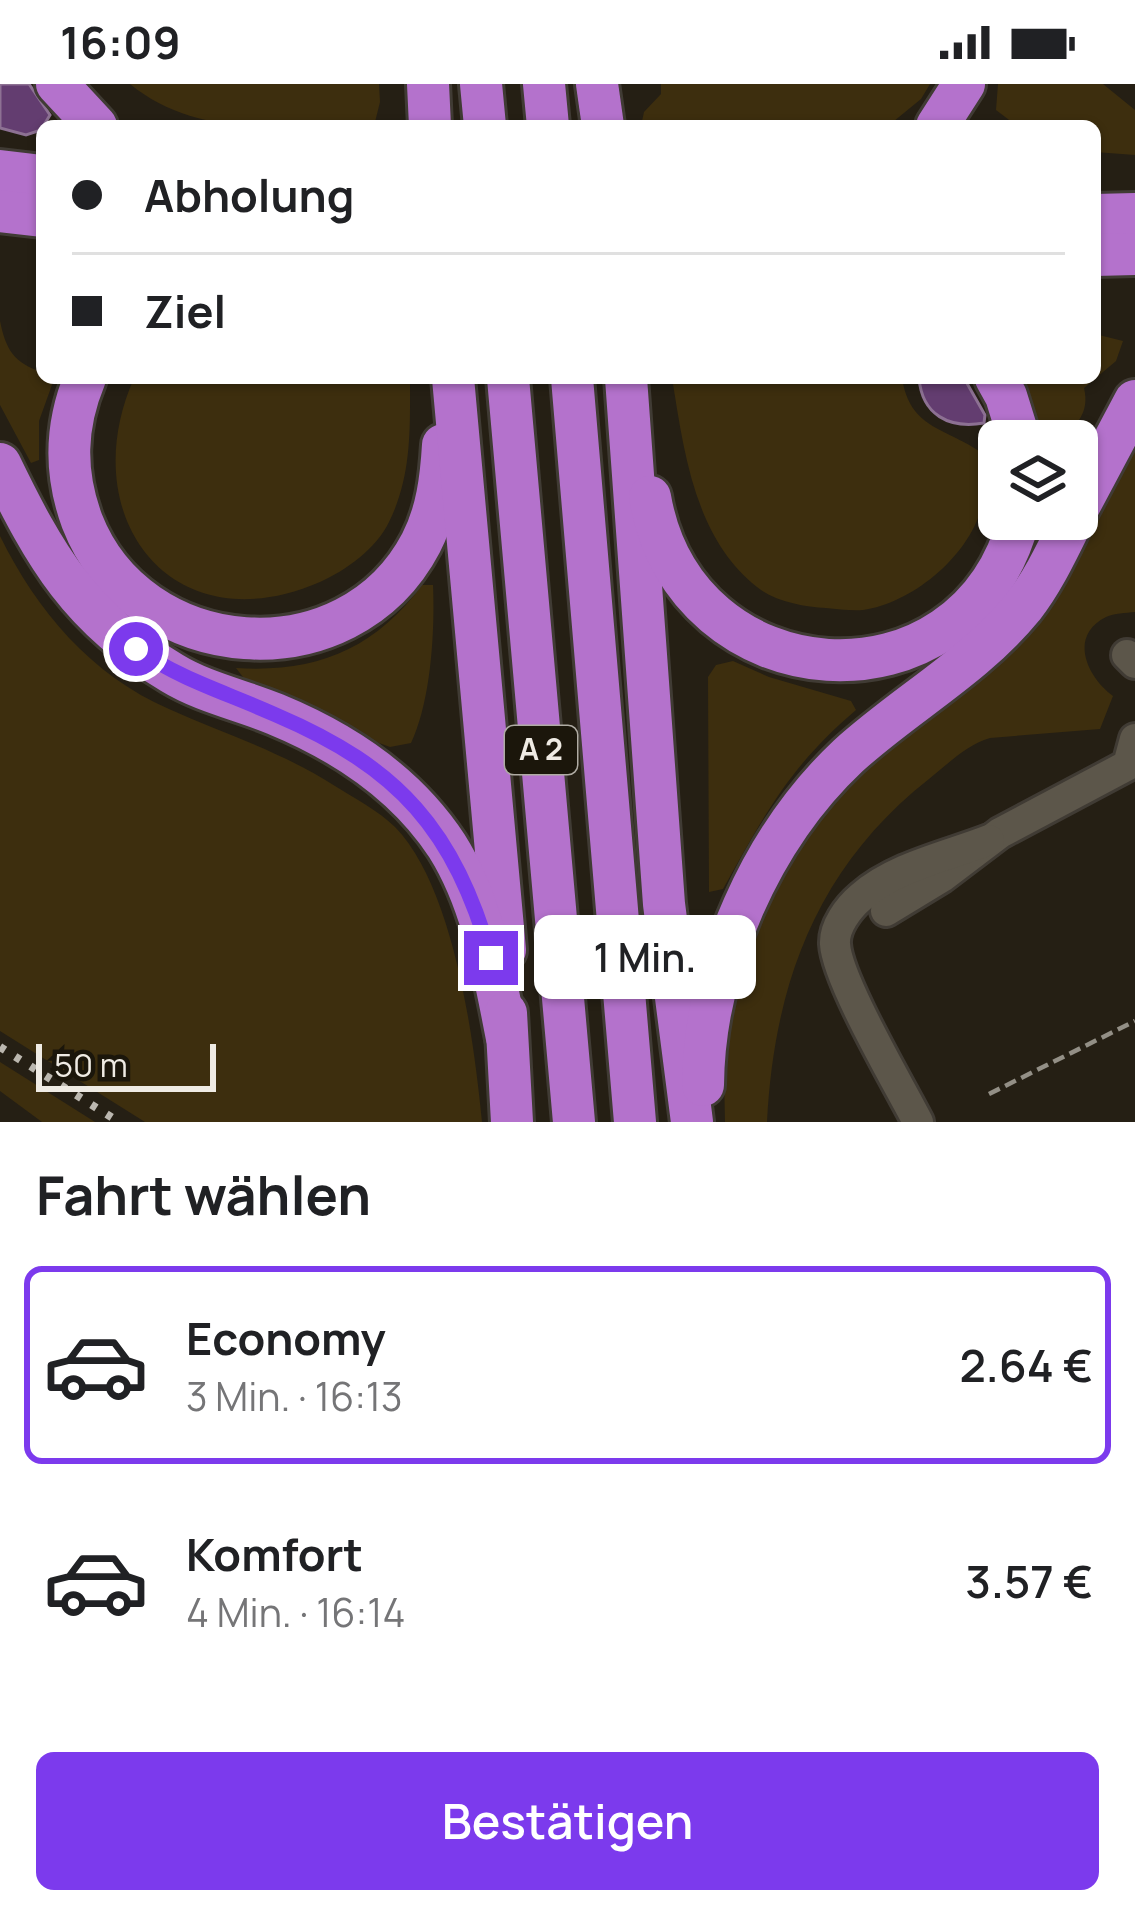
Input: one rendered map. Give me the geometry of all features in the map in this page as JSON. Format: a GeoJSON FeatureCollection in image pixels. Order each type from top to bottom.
{"type":"FeatureCollection","features":[{"type":"Feature","properties":{"kind":"highway"},"geometry":{"type":"LineString","coordinates":[[57,84],[90,120]]}},
{"type":"Feature","properties":{"kind":"highway"},"geometry":{"type":"LineString","coordinates":[[942,120],[964,84]]}},
{"type":"Feature","properties":{"kind":"highway"},"geometry":{"type":"LineString","coordinates":[[0,171],[36,175]]}},
{"type":"Feature","properties":{"kind":"highway"},"geometry":{"type":"LineString","coordinates":[[0,211],[36,215]]}},
{"type":"Feature","properties":{"kind":"highway"},"geometry":{"type":"LineString","coordinates":[[1101,215],[1135,214]]}},
{"type":"Feature","properties":{"kind":"highway"},"geometry":{"type":"LineString","coordinates":[[1101,255],[1135,254]]}},
{"type":"Feature","properties":{"kind":"highway"},"geometry":{"type":"LineString","coordinates":[[83,384],[68,437],[69,470],[74,499],[99,556],[146,605],[174,622],[236,639],[272,639],[308,632],[360,608],[403,569],[420,545],[441,476],[449,384]]}},
{"type":"Feature","properties":{"kind":"highway"},"geometry":{"type":"LineString","coordinates":[[451,384],[505,935],[512,1122]]}},
{"type":"Feature","properties":{"kind":"highway","name":"A 2"},"geometry":{"type":"LineString","coordinates":[[509,384],[574,1122]]}},
{"type":"Feature","properties":{"kind":"highway","name":"A 2"},"geometry":{"type":"LineString","coordinates":[[573,384],[635,1122]]}},
{"type":"Feature","properties":{"kind":"highway"},"geometry":{"type":"LineString","coordinates":[[628,384],[664,904],[692,1122]]}},
{"type":"Feature","properties":{"kind":"highway"},"geometry":{"type":"LineString","coordinates":[[629,384],[653,512],[682,579],[727,627],[783,654],[819,662],[856,661],[922,641],[978,599],[995,577],[1010,540]]}},
{"type":"Feature","properties":{"kind":"highway"},"geometry":{"type":"LineString","coordinates":[[999,384],[1013,420]]}},
{"type":"Feature","properties":{"kind":"highway"},"geometry":{"type":"LineString","coordinates":[[1098,471],[1135,401]]}},
{"type":"Feature","properties":{"kind":"highway"},"geometry":{"type":"LineString","coordinates":[[0,464],[45,554],[103,622],[176,676],[274,713],[369,763],[424,816],[447,847],[480,919],[507,1038]]}},
{"type":"Feature","properties":{"kind":"highway"},"geometry":{"type":"LineString","coordinates":[[703,1122],[703,1070],[721,973],[755,884],[784,835],[846,758],[1003,629],[1024,605],[1063,540]]}},
{"type":"Feature","properties":{"kind":"lane"},"geometry":{"type":"LineString","coordinates":[[918,1122],[843,974],[834,942],[843,917],[862,896],[913,868],[989,841],[1128,765],[1135,739]]}},
{"type":"Feature","properties":{"kind":"lane"},"geometry":{"type":"LineString","coordinates":[[886,911],[942,878],[989,841]]}},
{"type":"Feature","properties":{"kind":"path"},"geometry":{"type":"LineString","coordinates":[[988,1094],[1135,1021]]}},
{"type":"Feature","properties":{"kind":"shaded area"},"geometry":{"type":"Polygon","coordinates":[[[0,84],[29,84],[50,115],[47,120],[36,120],[36,132],[26,135],[0,128],[0,84]]]}},
{"type":"Feature","properties":{"kind":"shaded area"},"geometry":{"type":"Polygon","coordinates":[[[130,84],[379,84],[380,102],[376,120],[208,120],[157,102],[130,84]]]}},
{"type":"Feature","properties":{"kind":"shaded area"},"geometry":{"type":"Polygon","coordinates":[[[661,84],[930,84],[921,99],[895,120],[642,120],[661,94],[661,84]]]}},
{"type":"Feature","properties":{"kind":"shaded area"},"geometry":{"type":"Polygon","coordinates":[[[998,84],[1103,84],[1135,110],[1135,155],[1101,152],[1101,120],[1009,120],[996,110],[998,84]]]}},
{"type":"Feature","properties":{"kind":"shaded area"},"geometry":{"type":"Polygon","coordinates":[[[0,321],[13,354],[36,369],[36,384],[52,384],[39,421],[39,460],[31,463],[0,405],[0,321]]]}},
{"type":"Feature","properties":{"kind":"shaded area"},"geometry":{"type":"Polygon","coordinates":[[[1101,336],[1123,341],[1116,361],[1101,374],[1101,336]]]}},
{"type":"Feature","properties":{"kind":"shaded area"},"geometry":{"type":"Polygon","coordinates":[[[132,384],[410,384],[406,469],[384,532],[359,558],[330,577],[267,598],[220,597],[180,582],[148,556],[127,520],[116,477],[118,429],[132,384]]]}},
{"type":"Feature","properties":{"kind":"shaded area"},"geometry":{"type":"Polygon","coordinates":[[[673,384],[903,384],[920,417],[978,450],[978,517],[963,545],[907,595],[863,610],[799,605],[757,587],[719,544],[695,491],[673,384]]]}},
{"type":"Feature","properties":{"kind":"shaded area"},"geometry":{"type":"Polygon","coordinates":[[[920,384],[967,384],[984,420],[971,424],[949,421],[926,401],[920,384]]]}},
{"type":"Feature","properties":{"kind":"shaded area"},"geometry":{"type":"Polygon","coordinates":[[[1020,384],[1089,384],[1078,420],[1034,420],[1020,384]]]}},
{"type":"Feature","properties":{"kind":"shaded area"},"geometry":{"type":"Polygon","coordinates":[[[1135,431],[1135,612],[1106,617],[1094,625],[1085,645],[1089,668],[1113,696],[1100,729],[981,741],[890,813],[857,850],[809,932],[780,1023],[767,1122],[725,1122],[724,1074],[742,964],[779,871],[847,778],[921,717],[1053,540],[1098,540],[1098,480],[1135,431]]]}},
{"type":"Feature","properties":{"kind":"shaded area"},"geometry":{"type":"Polygon","coordinates":[[[0,536],[49,615],[115,678],[169,709],[315,774],[395,827],[415,854],[446,925],[467,1008],[482,1122],[145,1122],[0,1031],[0,536]]]}},
{"type":"Feature","properties":{"kind":"shaded area"},"geometry":{"type":"Polygon","coordinates":[[[422,585],[433,585],[432,644],[423,707],[411,743],[390,747],[371,740],[336,717],[246,681],[236,668],[292,666],[341,653],[384,626],[422,585]]]}},
{"type":"Feature","properties":{"kind":"shaded area"},"geometry":{"type":"Polygon","coordinates":[[[733,661],[851,701],[856,710],[796,772],[723,889],[709,892],[708,677],[716,665],[733,661]]]}},
{"type":"Feature","properties":{"kind":"shaded area"},"geometry":{"type":"Polygon","coordinates":[[[0,1062],[95,1122],[42,1122],[0,1091],[0,1062]]]}},
{"type":"Feature","properties":{"kind":"railway"},"geometry":{"type":"LineString","coordinates":[[0,1047],[119,1122]]}},
{"type":"Feature","properties":{"kind":"route"},"geometry":{"type":"LineString","coordinates":[[136,649],[176,676],[329,739],[398,788],[447,847],[465,880],[491,958]]}}]}
